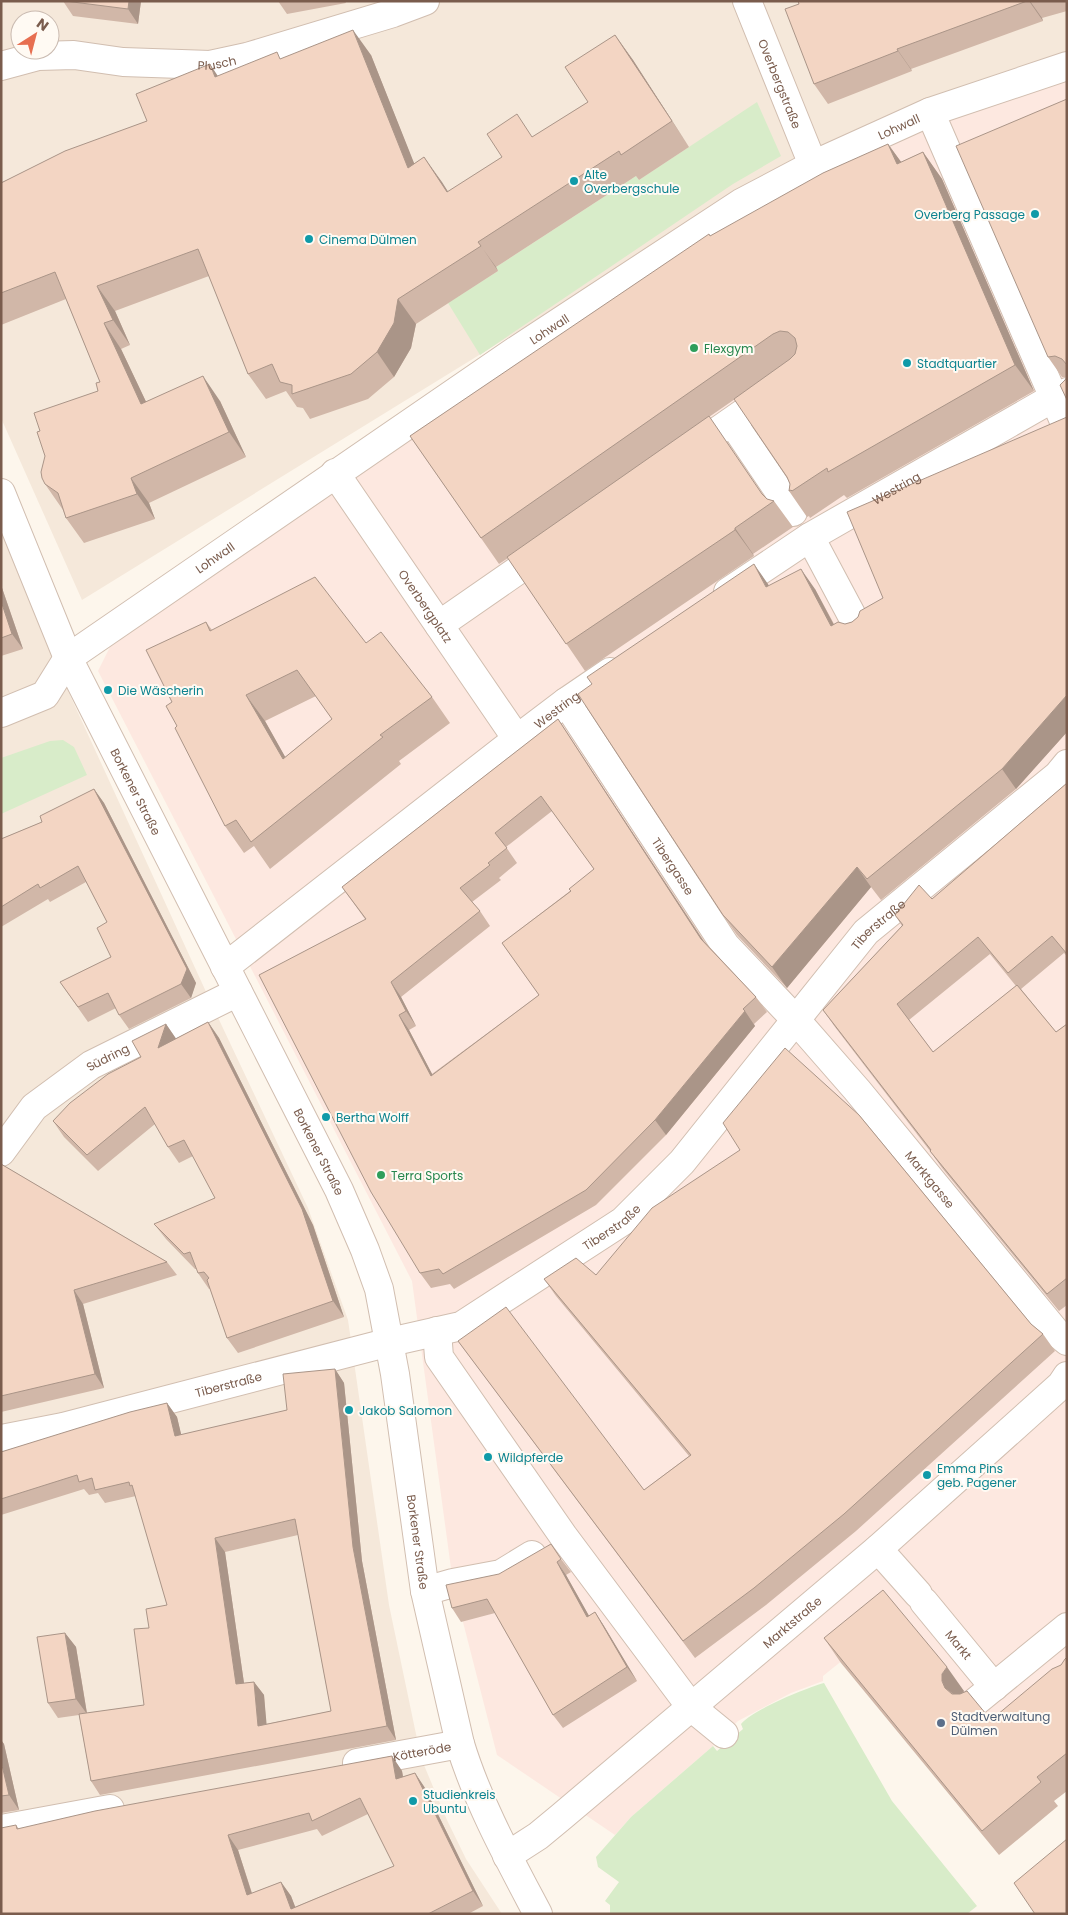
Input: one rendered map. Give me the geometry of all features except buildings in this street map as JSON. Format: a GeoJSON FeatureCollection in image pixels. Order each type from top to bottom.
{"type":"FeatureCollection","features":[{"type":"Feature","properties":{"kind":"street","name":"Plusch"},"geometry":{"type":"LineString","coordinates":[[1,66],[38,56],[74,55],[123,62],[210,66],[247,57],[393,13],[425,1]]}},
{"type":"Feature","properties":{"kind":"street","name":"Overbergstraße"},"geometry":{"type":"LineString","coordinates":[[747,1],[813,165]]}},
{"type":"Feature","properties":{"kind":"street","name":"Lohwall"},"geometry":{"type":"LineString","coordinates":[[68,658],[335,473],[740,203],[813,165],[930,112],[1067,66]]}},
{"type":"Feature","properties":{"kind":"street"},"geometry":{"type":"LineString","coordinates":[[930,112],[1060,395],[1067,428]]}},
{"type":"Feature","properties":{"kind":"street"},"geometry":{"type":"LineString","coordinates":[[667,467],[793,378]]}},
{"type":"Feature","properties":{"kind":"street","name":"Westring"},"geometry":{"type":"LineString","coordinates":[[704,608],[810,537],[1060,395]]}},
{"type":"Feature","properties":{"kind":"street"},"geometry":{"type":"LineString","coordinates":[[732,422],[793,512]]}},
{"type":"Feature","properties":{"kind":"street","name":"Overbergplatz"},"geometry":{"type":"LineString","coordinates":[[335,473],[517,739]]}},
{"type":"Feature","properties":{"kind":"street","name":"Borkener Straße"},"geometry":{"type":"LineString","coordinates":[[1,493],[68,658],[339,1190],[365,1250],[379,1289],[390,1342],[426,1591],[460,1744],[469,1770],[532,1912]]}},
{"type":"Feature","properties":{"kind":"street"},"geometry":{"type":"LineString","coordinates":[[439,625],[569,535]]}},
{"type":"Feature","properties":{"kind":"street"},"geometry":{"type":"LineString","coordinates":[[810,537],[859,629]]}},
{"type":"Feature","properties":{"kind":"street"},"geometry":{"type":"LineString","coordinates":[[1,713],[45,695],[68,658]]}},
{"type":"Feature","properties":{"kind":"street","name":"Westring"},"geometry":{"type":"LineString","coordinates":[[224,967],[517,739],[566,702],[631,658]]}},
{"type":"Feature","properties":{"kind":"street","name":"Tibergasse"},"geometry":{"type":"LineString","coordinates":[[566,702],[725,945],[795,1019]]}},
{"type":"Feature","properties":{"kind":"street","name":"Tiberstraße"},"geometry":{"type":"LineString","coordinates":[[1,1439],[63,1427],[390,1342],[461,1326],[623,1221],[682,1162],[866,932],[1058,776],[1067,764]]}},
{"type":"Feature","properties":{"kind":"street","name":"Südring"},"geometry":{"type":"LineString","coordinates":[[1,1152],[34,1107],[91,1065],[238,992]]}},
{"type":"Feature","properties":{"kind":"street","name":"Marktgasse"},"geometry":{"type":"LineString","coordinates":[[795,1019],[857,1090],[1055,1331],[1067,1341]]}},
{"type":"Feature","properties":{"kind":"street"},"geometry":{"type":"LineString","coordinates":[[437,1332],[439,1357],[564,1537],[691,1707],[724,1734]]}},
{"type":"Feature","properties":{"kind":"street","name":"Marktstraße"},"geometry":{"type":"LineString","coordinates":[[507,1856],[538,1836],[561,1817],[878,1549],[1053,1392],[1067,1376]]}},
{"type":"Feature","properties":{"kind":"street"},"geometry":{"type":"LineString","coordinates":[[426,1591],[453,1583],[501,1574],[564,1537]]}},
{"type":"Feature","properties":{"kind":"street","name":"Markt"},"geometry":{"type":"LineString","coordinates":[[878,1549],[921,1598],[984,1695],[1049,1656],[1067,1627]]}},
{"type":"Feature","properties":{"kind":"street","name":"Kötteröde"},"geometry":{"type":"LineString","coordinates":[[333,1768],[460,1744]]}},
{"type":"Feature","properties":{"kind":"street"},"geometry":{"type":"LineString","coordinates":[[1,1829],[138,1804]]}},
{"type":"Feature","properties":{"kind":"shaded area"},"geometry":{"type":"Polygon","coordinates":[[[1,1],[1067,1],[1067,58],[740,194],[82,600],[1,418],[1,1]]]}},
{"type":"Feature","properties":{"kind":"shaded area"},"geometry":{"type":"Polygon","coordinates":[[[1067,75],[1067,1696],[1007,1744],[900,1614],[823,1676],[823,1681],[791,1693],[738,1721],[713,1746],[631,1817],[615,1835],[497,1755],[453,1583],[412,1281],[98,671],[110,647],[454,403],[744,211],[945,117],[1067,75]]]}},
{"type":"Feature","properties":{"kind":"shaded area"},"geometry":{"type":"Polygon","coordinates":[[[1,527],[57,667],[213,1007],[308,1208],[348,1320],[389,1605],[421,1758],[466,1859],[502,1914],[1,1914],[1,527]]]}},
{"type":"Feature","properties":{"kind":"green space"},"geometry":{"type":"Polygon","coordinates":[[[757,102],[781,156],[733,184],[480,355],[448,303],[498,271],[496,267],[636,176],[639,180],[757,102]]]}},
{"type":"Feature","properties":{"kind":"green space"},"geometry":{"type":"Polygon","coordinates":[[[63,740],[74,747],[87,775],[1,814],[1,758],[50,741],[63,740]]]}},
{"type":"Feature","properties":{"kind":"green space"},"geometry":{"type":"Polygon","coordinates":[[[824,1683],[892,1801],[977,1906],[967,1914],[610,1914],[610,1905],[605,1901],[619,1882],[598,1867],[596,1857],[631,1817],[713,1746],[717,1751],[743,1729],[741,1724],[748,1718],[780,1700],[824,1683]]]}},
{"type":"Feature","properties":{"kind":"place","name":"Alte Overbergschule"},"geometry":{"type":"Point","coordinates":[574,181]}},
{"type":"Feature","properties":{"kind":"place","name":"Overberg Passage"},"geometry":{"type":"Point","coordinates":[1035,214]}},
{"type":"Feature","properties":{"kind":"place","name":"Cinema Dülmen"},"geometry":{"type":"Point","coordinates":[309,239]}},
{"type":"Feature","properties":{"kind":"place","name":"Flexgym"},"geometry":{"type":"Point","coordinates":[694,348]}},
{"type":"Feature","properties":{"kind":"place","name":"Stadtquartier"},"geometry":{"type":"Point","coordinates":[907,363]}},
{"type":"Feature","properties":{"kind":"place","name":"Die Wäscherin"},"geometry":{"type":"Point","coordinates":[108,690]}},
{"type":"Feature","properties":{"kind":"place","name":"Bertha Wolff"},"geometry":{"type":"Point","coordinates":[326,1117]}},
{"type":"Feature","properties":{"kind":"place","name":"Terra Sports"},"geometry":{"type":"Point","coordinates":[381,1175]}},
{"type":"Feature","properties":{"kind":"place","name":"Jakob Salomon"},"geometry":{"type":"Point","coordinates":[349,1410]}},
{"type":"Feature","properties":{"kind":"place","name":"Wildpferde"},"geometry":{"type":"Point","coordinates":[488,1457]}},
{"type":"Feature","properties":{"kind":"place","name":"Emma Pins geb. Pagener"},"geometry":{"type":"Point","coordinates":[927,1475]}},
{"type":"Feature","properties":{"kind":"place","name":"Stadtverwaltung Dülmen"},"geometry":{"type":"Point","coordinates":[941,1723]}},
{"type":"Feature","properties":{"kind":"place","name":"Studienkreis Ubuntu"},"geometry":{"type":"Point","coordinates":[413,1801]}}]}
